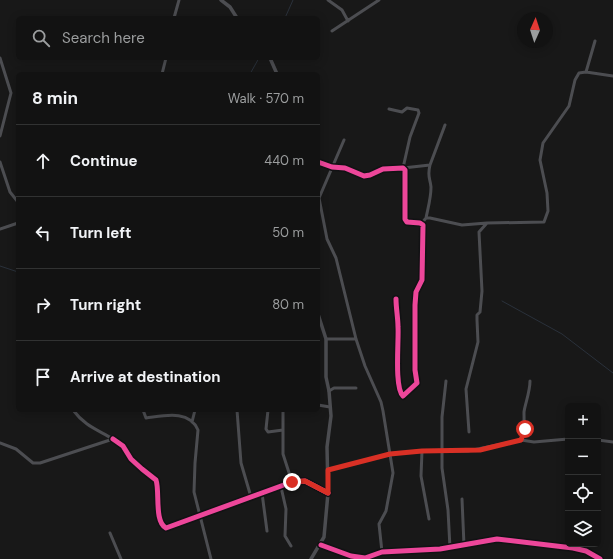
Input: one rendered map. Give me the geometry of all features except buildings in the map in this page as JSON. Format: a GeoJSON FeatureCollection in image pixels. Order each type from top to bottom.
{"type":"FeatureCollection","features":[{"type":"Feature","properties":{"kind":"street"},"geometry":{"type":"LineString","coordinates":[[175,16],[179,0]]}},
{"type":"Feature","properties":{"kind":"street"},"geometry":{"type":"LineString","coordinates":[[221,0],[230,7],[236,16]]}},
{"type":"Feature","properties":{"kind":"street"},"geometry":{"type":"LineString","coordinates":[[328,0],[342,10],[348,21]]}},
{"type":"Feature","properties":{"kind":"street"},"geometry":{"type":"LineString","coordinates":[[332,31],[379,0]]}},
{"type":"Feature","properties":{"kind":"street"},"geometry":{"type":"LineString","coordinates":[[586,72],[595,40]]}},
{"type":"Feature","properties":{"kind":"street"},"geometry":{"type":"LineString","coordinates":[[0,58],[11,93],[0,136]]}},
{"type":"Feature","properties":{"kind":"street"},"geometry":{"type":"LineString","coordinates":[[162,72],[166,60]]}},
{"type":"Feature","properties":{"kind":"street"},"geometry":{"type":"LineString","coordinates":[[271,60],[276,72]]}},
{"type":"Feature","properties":{"kind":"street"},"geometry":{"type":"LineString","coordinates":[[426,218],[462,225],[544,222],[548,211],[547,193],[540,160],[543,143],[569,106],[575,80],[579,73],[586,72],[613,76]]}},
{"type":"Feature","properties":{"kind":"street"},"geometry":{"type":"LineString","coordinates":[[389,109],[402,112],[407,108],[418,110],[419,113],[410,137],[403,168],[405,170],[405,219],[407,222],[422,223]]}},
{"type":"Feature","properties":{"kind":"street"},"geometry":{"type":"LineString","coordinates":[[396,299],[398,325],[398,366],[400,392],[403,396],[417,383],[415,374],[415,305],[423,270],[422,223],[426,218],[430,200],[431,185],[427,176],[445,125]]}},
{"type":"Feature","properties":{"kind":"street"},"geometry":{"type":"LineString","coordinates":[[320,196],[344,140]]}},
{"type":"Feature","properties":{"kind":"street"},"geometry":{"type":"LineString","coordinates":[[0,162],[10,192],[16,200]]}},
{"type":"Feature","properties":{"kind":"street"},"geometry":{"type":"LineString","coordinates":[[320,163],[332,167],[345,168],[364,176],[370,176],[391,167],[403,168],[430,166]]}},
{"type":"Feature","properties":{"kind":"street"},"geometry":{"type":"LineString","coordinates":[[320,209],[327,239],[336,258],[356,339],[365,366],[381,402],[393,473],[386,511],[379,524],[382,552]]}},
{"type":"Feature","properties":{"kind":"street"},"geometry":{"type":"LineString","coordinates":[[469,432],[466,389],[478,342],[477,315],[480,312],[482,291],[480,232],[487,223]]}},
{"type":"Feature","properties":{"kind":"street"},"geometry":{"type":"LineString","coordinates":[[0,229],[16,224]]}},
{"type":"Feature","properties":{"kind":"street"},"geometry":{"type":"LineString","coordinates":[[311,559],[321,545],[324,537],[328,493],[327,447],[330,407],[326,377],[326,339],[320,320]]}},
{"type":"Feature","properties":{"kind":"street"},"geometry":{"type":"LineString","coordinates":[[326,339],[356,339]]}},
{"type":"Feature","properties":{"kind":"street"},"geometry":{"type":"LineString","coordinates":[[446,381],[442,417],[442,473],[448,510],[450,548]]}},
{"type":"Feature","properties":{"kind":"street"},"geometry":{"type":"LineString","coordinates":[[521,440],[525,429],[524,412],[529,394],[530,381]]}},
{"type":"Feature","properties":{"kind":"street"},"geometry":{"type":"LineString","coordinates":[[329,391],[334,388],[356,388]]}},
{"type":"Feature","properties":{"kind":"street"},"geometry":{"type":"LineString","coordinates":[[320,405],[330,407]]}},
{"type":"Feature","properties":{"kind":"street"},"geometry":{"type":"LineString","coordinates":[[74,412],[81,421],[123,446],[131,459],[142,470],[156,480],[157,505],[163,527],[166,528],[292,482],[305,481],[328,493]]}},
{"type":"Feature","properties":{"kind":"street"},"geometry":{"type":"LineString","coordinates":[[144,412],[146,418],[161,414],[179,416],[192,422],[198,430],[194,463],[194,492],[210,559]]}},
{"type":"Feature","properties":{"kind":"street"},"geometry":{"type":"LineString","coordinates":[[192,422],[194,412]]}},
{"type":"Feature","properties":{"kind":"street"},"geometry":{"type":"LineString","coordinates":[[236,412],[241,463],[251,497]]}},
{"type":"Feature","properties":{"kind":"street"},"geometry":{"type":"LineString","coordinates":[[268,412],[266,429],[268,432],[283,430]]}},
{"type":"Feature","properties":{"kind":"street"},"geometry":{"type":"LineString","coordinates":[[283,412],[283,454],[292,482]]}},
{"type":"Feature","properties":{"kind":"street"},"geometry":{"type":"LineString","coordinates":[[0,443],[16,449],[34,463],[40,463],[113,439]]}},
{"type":"Feature","properties":{"kind":"street"},"geometry":{"type":"LineString","coordinates":[[328,470],[390,454],[442,450],[480,450],[521,440],[534,442],[565,439]]}},
{"type":"Feature","properties":{"kind":"street"},"geometry":{"type":"LineString","coordinates":[[601,440],[613,442]]}},
{"type":"Feature","properties":{"kind":"street"},"geometry":{"type":"LineString","coordinates":[[422,451],[421,476],[428,519]]}},
{"type":"Feature","properties":{"kind":"street"},"geometry":{"type":"LineString","coordinates":[[281,487],[286,509],[285,536],[291,546]]}},
{"type":"Feature","properties":{"kind":"street"},"geometry":{"type":"LineString","coordinates":[[262,493],[267,531]]}},
{"type":"Feature","properties":{"kind":"street"},"geometry":{"type":"LineString","coordinates":[[462,498],[464,545]]}},
{"type":"Feature","properties":{"kind":"street"},"geometry":{"type":"LineString","coordinates":[[110,533],[120,559]]}},
{"type":"Feature","properties":{"kind":"street"},"geometry":{"type":"LineString","coordinates":[[321,545],[360,558],[370,557],[382,552],[450,548],[498,539],[586,551],[600,559]]}},
{"type":"Feature","properties":{"kind":"waterway"},"geometry":{"type":"LineString","coordinates":[[286,16],[293,0]]}},
{"type":"Feature","properties":{"kind":"waterway"},"geometry":{"type":"LineString","coordinates":[[251,72],[258,60]]}},
{"type":"Feature","properties":{"kind":"waterway"},"geometry":{"type":"LineString","coordinates":[[0,266],[16,271]]}},
{"type":"Feature","properties":{"kind":"waterway"},"geometry":{"type":"LineString","coordinates":[[502,301],[562,334],[613,373]]}},
{"type":"Feature","properties":{"kind":"cycle path"},"geometry":{"type":"LineString","coordinates":[[320,163],[332,167],[345,168],[364,176],[383,169],[403,168],[405,170],[405,219],[407,222],[420,223],[423,225],[422,280],[416,292],[415,305],[415,370],[417,383],[403,396],[400,391],[398,374],[398,327],[396,299]]}},
{"type":"Feature","properties":{"kind":"cycle path"},"geometry":{"type":"LineString","coordinates":[[113,439],[123,446],[131,459],[156,480],[160,520],[162,525],[166,528],[292,482],[305,481],[328,493]]}},
{"type":"Feature","properties":{"kind":"cycle path"},"geometry":{"type":"LineString","coordinates":[[321,545],[351,556],[365,558],[382,552],[440,549],[497,539],[573,548],[586,551],[600,559]]}},
{"type":"Feature","properties":{"kind":"route"},"geometry":{"type":"LineString","coordinates":[[292,482],[303,480],[328,493],[328,470],[390,454],[442,450],[480,450],[521,440],[525,429]]}}]}
